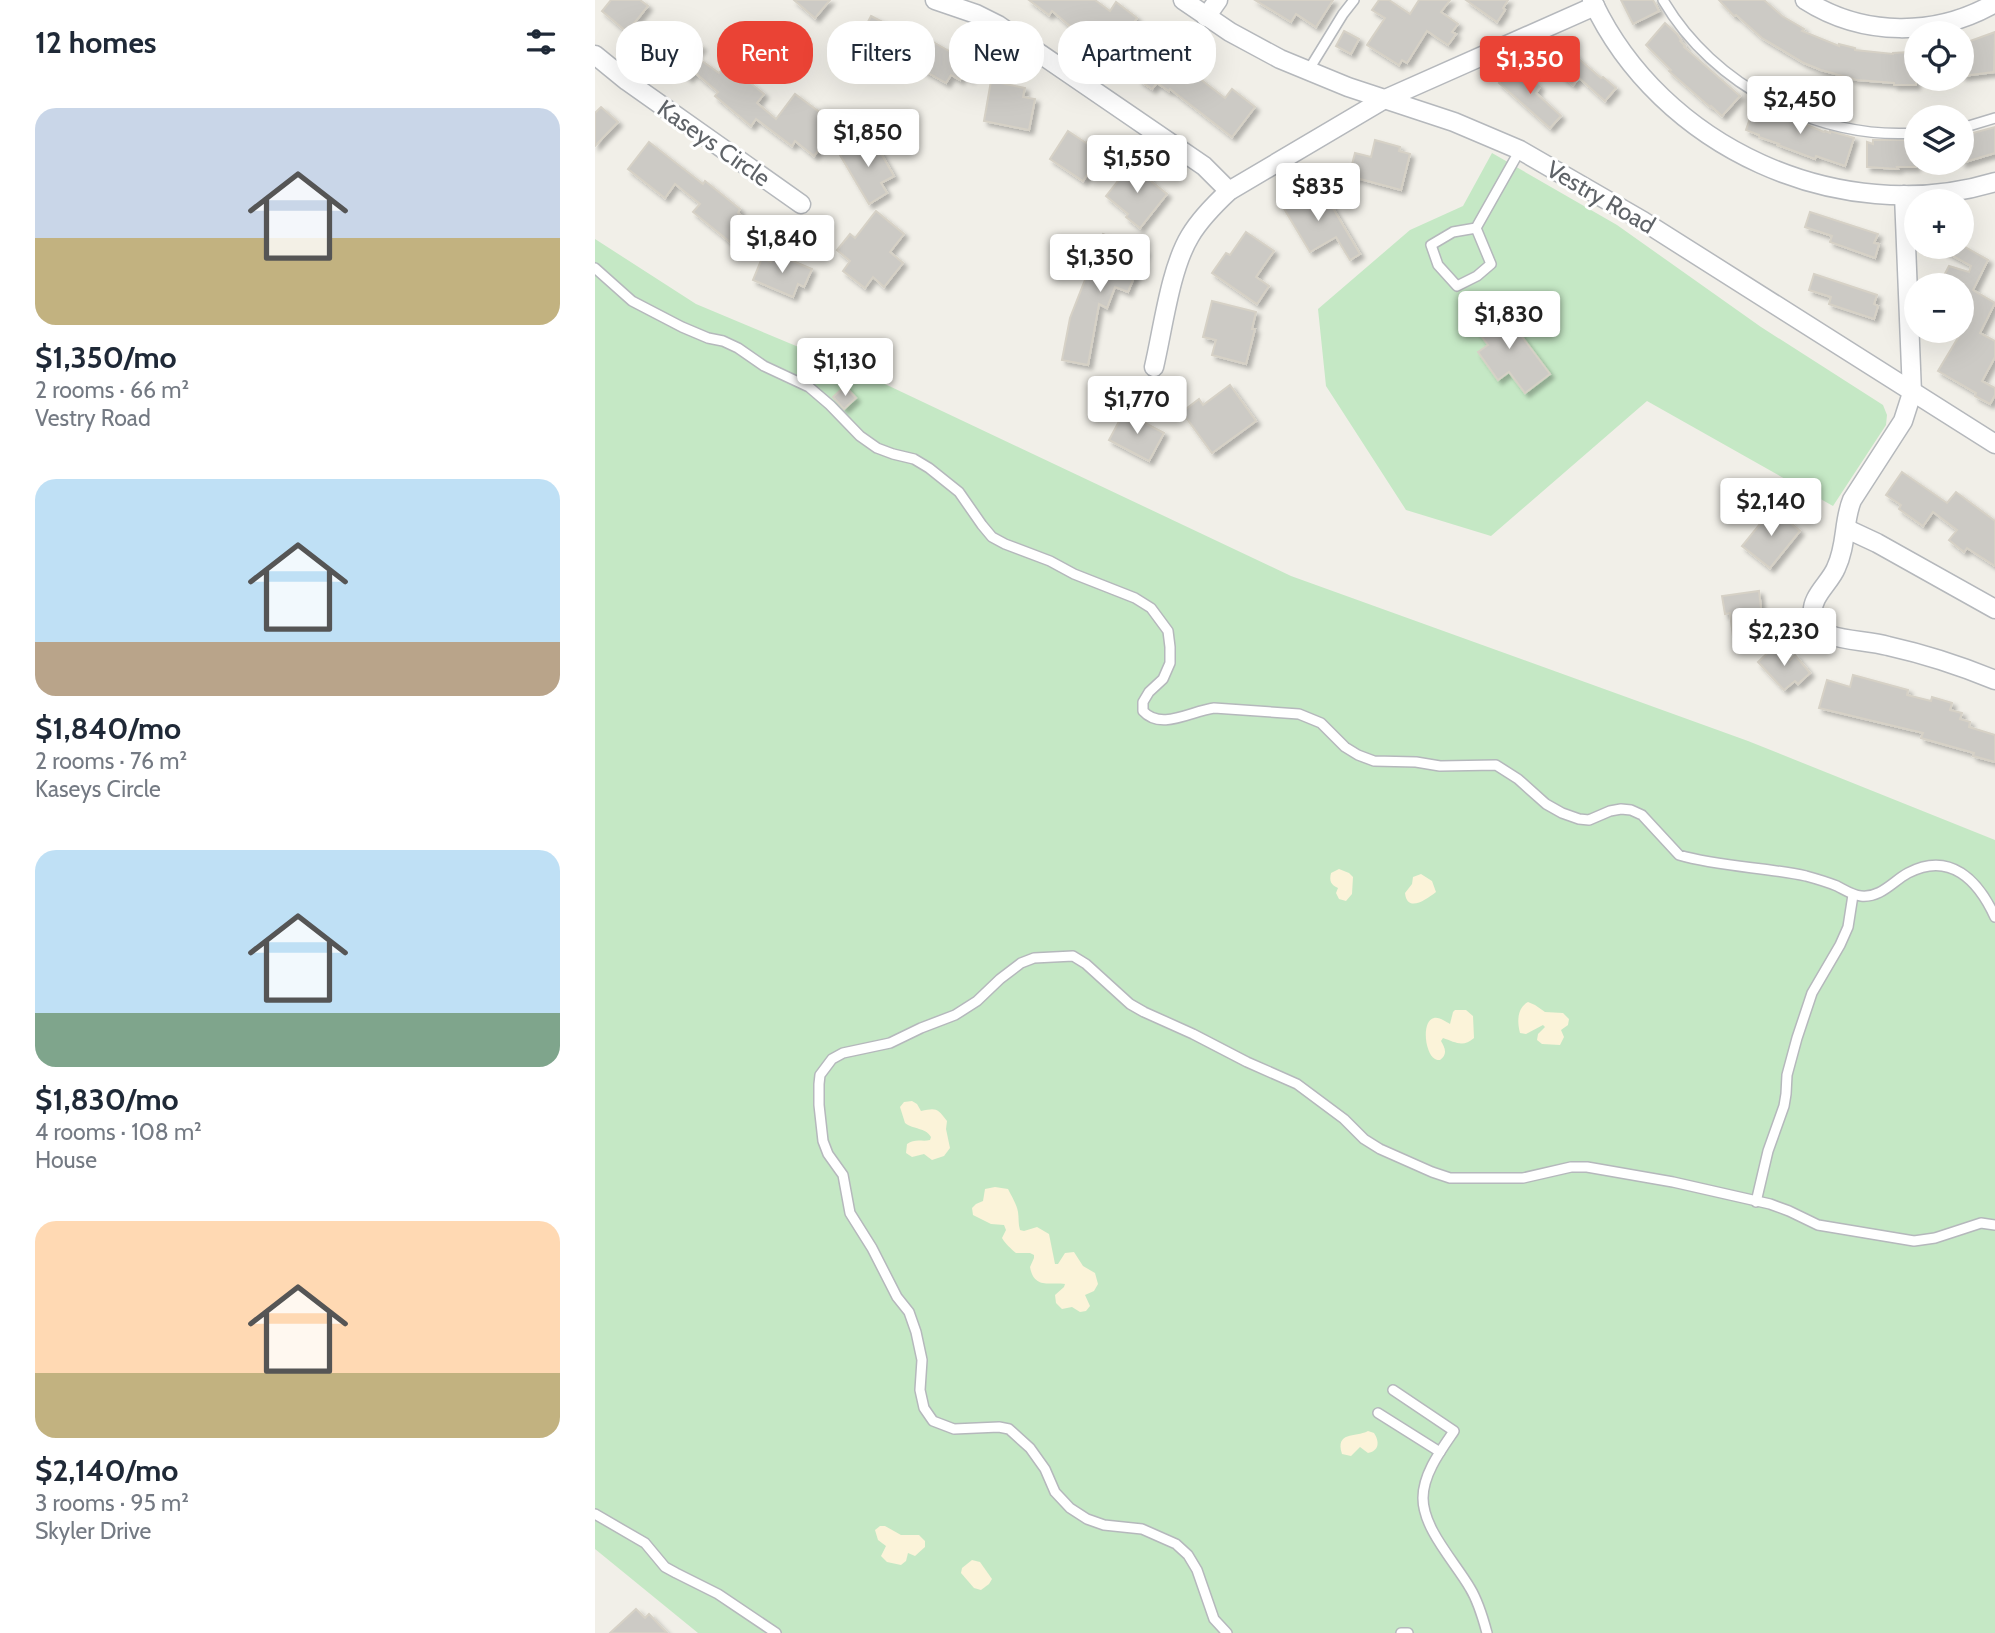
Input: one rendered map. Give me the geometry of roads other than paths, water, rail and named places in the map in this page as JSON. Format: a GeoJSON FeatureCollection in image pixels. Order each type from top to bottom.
{"type":"FeatureCollection","features":[{"type":"Feature","properties":{"kind":"street"},"geometry":{"type":"LineString","coordinates":[[935,0],[975,14],[1018,39],[1204,166],[1229,191]]}},
{"type":"Feature","properties":{"kind":"street","name":"Vestry Road"},"geometry":{"type":"LineString","coordinates":[[1182,0],[1206,17],[1280,59],[1383,100],[1454,122],[1520,150],[1643,221],[1995,444]]}},
{"type":"Feature","properties":{"kind":"street"},"geometry":{"type":"LineString","coordinates":[[1206,17],[1218,0]]}},
{"type":"Feature","properties":{"kind":"street"},"geometry":{"type":"LineString","coordinates":[[1805,0],[1831,14],[1866,25],[1904,29],[1941,24],[1977,12],[1995,2]]}},
{"type":"Feature","properties":{"kind":"street"},"geometry":{"type":"LineString","coordinates":[[1154,367],[1181,254],[1200,222],[1229,191],[1383,100],[1593,3],[1612,37],[1654,90],[1702,131],[1727,147],[1781,173],[1808,182],[1859,192],[1904,195]]}},
{"type":"Feature","properties":{"kind":"street","name":"Kaseys Circle"},"geometry":{"type":"LineString","coordinates":[[595,55],[627,81],[801,204]]}},
{"type":"Feature","properties":{"kind":"street"},"geometry":{"type":"LineString","coordinates":[[1966,189],[1995,182]]}},
{"type":"Feature","properties":{"kind":"street"},"geometry":{"type":"LineString","coordinates":[[1907,259],[1912,393],[1903,421],[1852,500],[1843,550],[1836,570],[1818,595],[1813,608],[1814,619],[1822,631],[1829,635],[1865,640],[1921,655],[1995,680]]}},
{"type":"Feature","properties":{"kind":"street"},"geometry":{"type":"LineString","coordinates":[[1847,529],[1995,609]]}},
{"type":"Feature","properties":{"kind":"lane"},"geometry":{"type":"LineString","coordinates":[[1308,71],[1354,0]]}},
{"type":"Feature","properties":{"kind":"lane"},"geometry":{"type":"LineString","coordinates":[[1664,0],[1682,26],[1716,63],[1759,94],[1807,117],[1833,125],[1885,133],[1904,133]]}},
{"type":"Feature","properties":{"kind":"lane"},"geometry":{"type":"LineString","coordinates":[[1974,124],[1995,118]]}},
{"type":"Feature","properties":{"kind":"lane"},"geometry":{"type":"LineString","coordinates":[[1476,228],[1520,150]]}},
{"type":"Feature","properties":{"kind":"lane"},"geometry":{"type":"LineString","coordinates":[[1476,228],[1491,264],[1477,276],[1457,286],[1438,265],[1431,245],[1453,232],[1476,228]]}},
{"type":"Feature","properties":{"kind":"lane"},"geometry":{"type":"LineString","coordinates":[[595,268],[632,301],[683,327],[738,348],[764,366],[809,387],[825,399],[860,436],[877,447],[914,459],[929,468],[959,492],[992,537],[1135,598],[1151,608],[1168,631],[1171,647],[1170,663],[1163,678],[1143,702],[1143,711],[1149,717],[1158,721],[1214,709],[1299,714],[1321,723],[1345,747],[1374,761],[1416,762],[1440,766],[1496,765],[1518,779],[1546,804],[1562,813],[1589,820],[1610,811],[1631,810],[1642,815],[1679,855],[1805,876],[1826,882],[1853,895],[1871,896],[1907,873],[1931,865],[1944,864],[1967,877],[1995,917]]}},
{"type":"Feature","properties":{"kind":"lane"},"geometry":{"type":"LineString","coordinates":[[1756,1202],[1768,1151],[1787,1094],[1787,1075],[1794,1046],[1812,993],[1848,928],[1853,895]]}},
{"type":"Feature","properties":{"kind":"lane"},"geometry":{"type":"LineString","coordinates":[[1227,1633],[1214,1619],[1197,1570],[1188,1555],[1176,1544],[1142,1530],[1104,1525],[1087,1519],[1070,1508],[1055,1492],[1045,1469],[1030,1448],[1009,1429],[954,1429],[933,1421],[928,1415],[920,1390],[922,1360],[909,1312],[897,1297],[872,1248],[850,1213],[843,1175],[828,1154],[823,1141],[819,1084],[820,1075],[832,1059],[843,1053],[890,1043],[955,1015],[977,1001],[1021,963],[1034,958],[1073,956],[1086,964],[1130,1004],[1297,1084],[1344,1119],[1364,1139],[1450,1178],[1523,1178],[1571,1167],[1587,1167],[1673,1182],[1770,1204],[1818,1225],[1914,1241],[1981,1223],[1995,1225]]}},
{"type":"Feature","properties":{"kind":"lane"},"geometry":{"type":"LineString","coordinates":[[1393,1390],[1454,1431],[1427,1479],[1423,1499],[1427,1519],[1472,1591],[1487,1633]]}},
{"type":"Feature","properties":{"kind":"lane"},"geometry":{"type":"LineString","coordinates":[[1378,1413],[1440,1452]]}},
{"type":"Feature","properties":{"kind":"lane"},"geometry":{"type":"LineString","coordinates":[[595,1514],[645,1543],[665,1567],[718,1594],[776,1633]]}},
{"type":"Feature","properties":{"kind":"lane"},"geometry":{"type":"LineString","coordinates":[[1401,1633],[1408,1633]]}}]}
